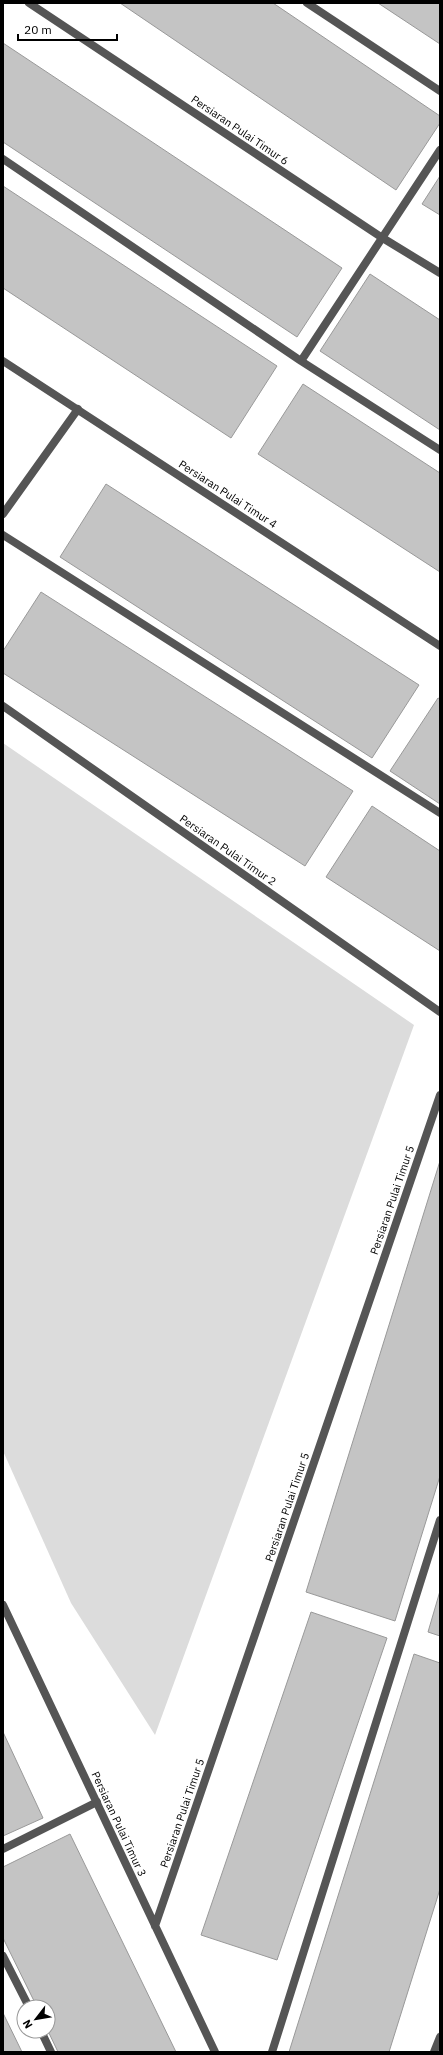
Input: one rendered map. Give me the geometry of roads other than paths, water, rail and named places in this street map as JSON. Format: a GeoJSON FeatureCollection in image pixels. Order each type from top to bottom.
{"type":"FeatureCollection","features":[{"type":"Feature","properties":{"kind":"street","name":"Persiaran Pulai Timur 6"},"geometry":{"type":"LineString","coordinates":[[29,3],[381,237],[440,273]]}},
{"type":"Feature","properties":{"kind":"street"},"geometry":{"type":"LineString","coordinates":[[307,3],[440,91]]}},
{"type":"Feature","properties":{"kind":"street"},"geometry":{"type":"LineString","coordinates":[[301,361],[381,237],[440,150]]}},
{"type":"Feature","properties":{"kind":"street"},"geometry":{"type":"LineString","coordinates":[[3,159],[301,361],[440,450]]}},
{"type":"Feature","properties":{"kind":"street","name":"Persiaran Pulai Timur 4"},"geometry":{"type":"LineString","coordinates":[[3,361],[440,646]]}},
{"type":"Feature","properties":{"kind":"street"},"geometry":{"type":"LineString","coordinates":[[3,514],[78,410]]}},
{"type":"Feature","properties":{"kind":"street"},"geometry":{"type":"LineString","coordinates":[[3,535],[440,813]]}},
{"type":"Feature","properties":{"kind":"street","name":"Persiaran Pulai Timur 2"},"geometry":{"type":"LineString","coordinates":[[3,706],[440,1012]]}},
{"type":"Feature","properties":{"kind":"street","name":"Persiaran Pulai Timur 5"},"geometry":{"type":"LineString","coordinates":[[155,1926],[440,1095]]}},
{"type":"Feature","properties":{"kind":"street"},"geometry":{"type":"LineString","coordinates":[[272,2052],[440,1520]]}},
{"type":"Feature","properties":{"kind":"street","name":"Persiaran Pulai Timur 3"},"geometry":{"type":"LineString","coordinates":[[3,1605],[215,2052]]}},
{"type":"Feature","properties":{"kind":"street"},"geometry":{"type":"LineString","coordinates":[[3,1849],[97,1802]]}},
{"type":"Feature","properties":{"kind":"street"},"geometry":{"type":"LineString","coordinates":[[3,1956],[25,1999]]}},
{"type":"Feature","properties":{"kind":"street"},"geometry":{"type":"LineString","coordinates":[[434,2052],[440,2037]]}},
{"type":"Feature","properties":{"kind":"street"},"geometry":{"type":"LineString","coordinates":[[45,2039],[51,2052]]}}]}
